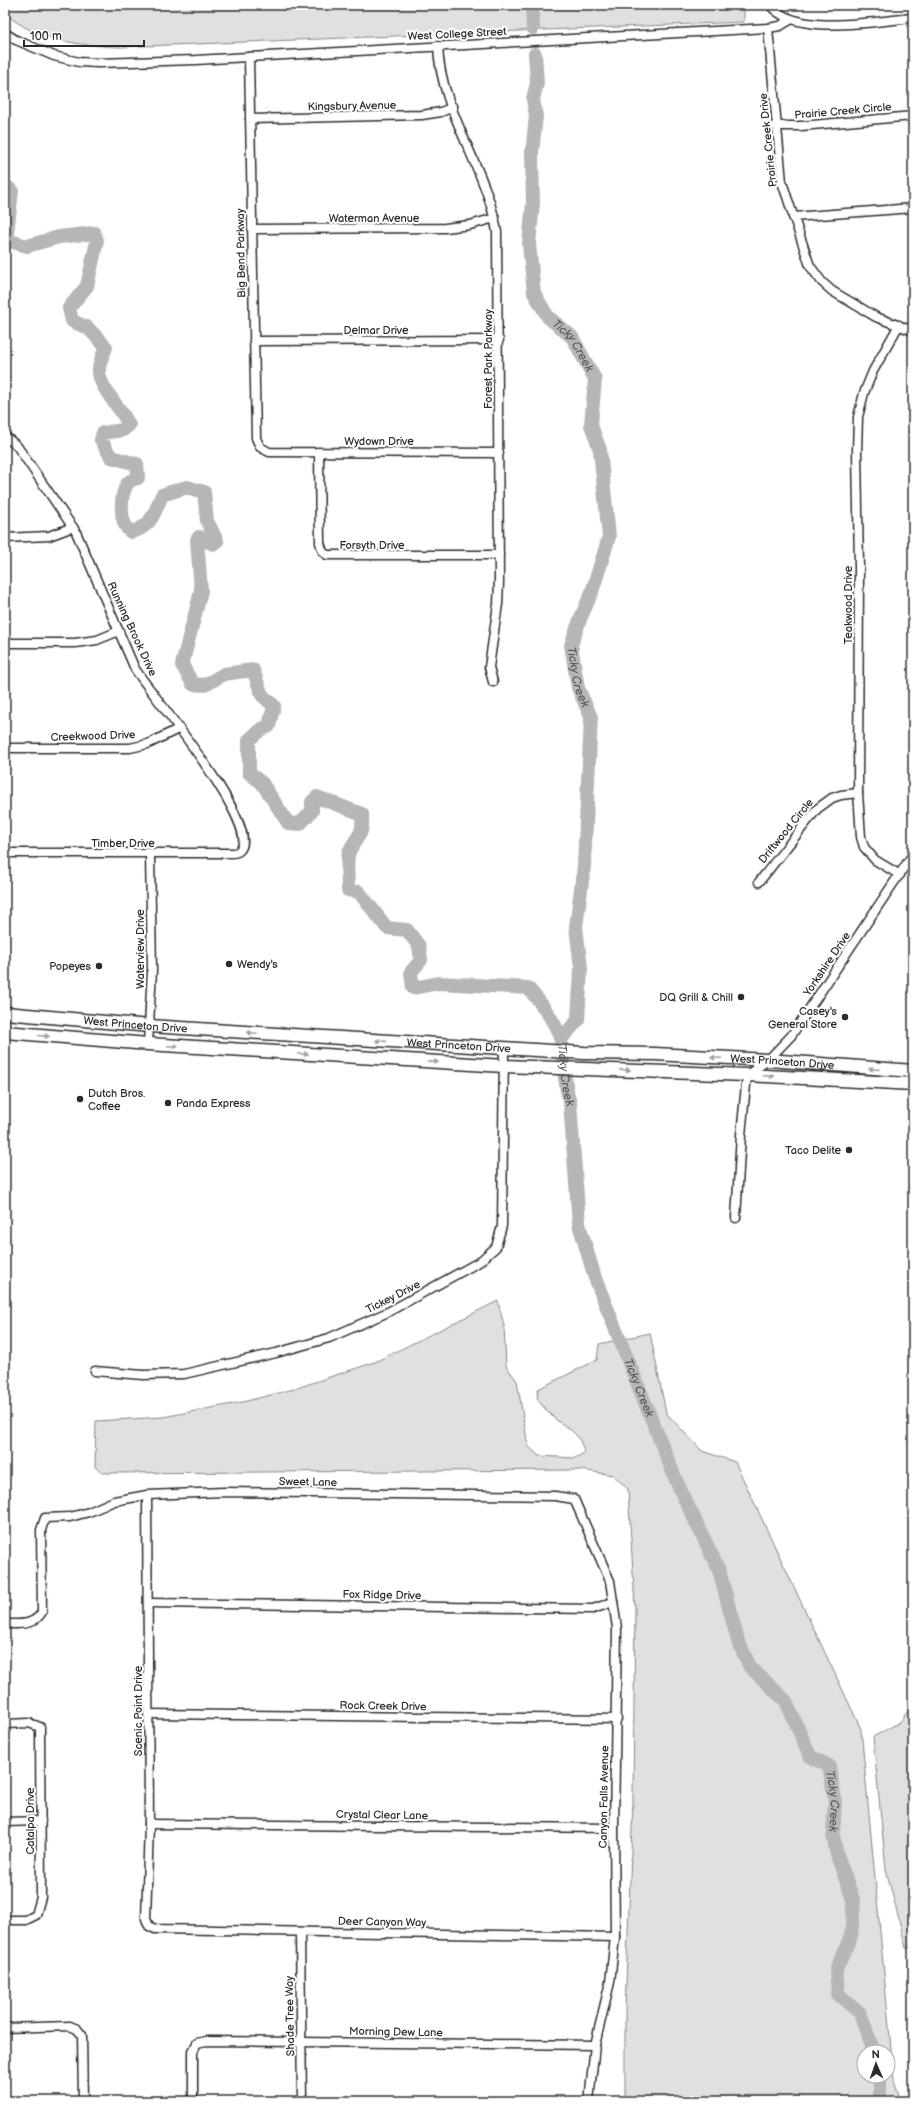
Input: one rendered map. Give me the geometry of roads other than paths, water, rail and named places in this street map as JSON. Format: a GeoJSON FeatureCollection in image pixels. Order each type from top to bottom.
{"type":"FeatureCollection","features":[{"type":"Feature","properties":{"kind":"highway","name":"West Princeton Drive"},"geometry":{"type":"LineString","coordinates":[[5,1013],[150,1026],[504,1049],[532,1049],[584,1053],[654,1054],[768,1060],[913,1071]]}},
{"type":"Feature","properties":{"kind":"highway","name":"West Princeton Drive"},"geometry":{"type":"LineString","coordinates":[[5,1032],[148,1044],[537,1068],[747,1075],[913,1084]]}},
{"type":"Feature","properties":{"kind":"street"},"geometry":{"type":"LineString","coordinates":[[770,5],[777,12],[790,20],[822,25],[913,18]]}},
{"type":"Feature","properties":{"kind":"street","name":"West College Street"},"geometry":{"type":"LineString","coordinates":[[5,33],[36,49],[54,56],[79,62],[98,63],[249,57],[768,28],[780,26],[790,20]]}},
{"type":"Feature","properties":{"kind":"street","name":"Prairie Creek Drive"},"geometry":{"type":"LineString","coordinates":[[768,28],[775,126],[782,182],[810,266],[828,288],[876,317],[913,331]]}},
{"type":"Feature","properties":{"kind":"street","name":"Forest Park Parkway"},"geometry":{"type":"LineString","coordinates":[[438,46],[442,81],[490,200],[495,218],[498,245],[499,555],[498,604],[489,667],[493,682]]}},
{"type":"Feature","properties":{"kind":"street","name":"Big Bend Parkway"},"geometry":{"type":"LineString","coordinates":[[249,57],[256,438],[260,447]]}},
{"type":"Feature","properties":{"kind":"street","name":"Kingsbury Avenue"},"geometry":{"type":"LineString","coordinates":[[250,119],[422,115],[441,112],[453,107]]}},
{"type":"Feature","properties":{"kind":"street","name":"Prairie Creek Circle"},"geometry":{"type":"LineString","coordinates":[[775,126],[802,126],[913,116]]}},
{"type":"Feature","properties":{"kind":"street"},"geometry":{"type":"LineString","coordinates":[[793,217],[913,208]]}},
{"type":"Feature","properties":{"kind":"street","name":"Waterman Avenue"},"geometry":{"type":"LineString","coordinates":[[252,229],[445,228],[470,225],[495,218]]}},
{"type":"Feature","properties":{"kind":"street","name":"Teakwood Drive"},"geometry":{"type":"LineString","coordinates":[[899,325],[873,371],[864,393],[858,417],[858,793],[861,837],[864,847],[875,860],[900,875]]}},
{"type":"Feature","properties":{"kind":"street","name":"Delmar Drive"},"geometry":{"type":"LineString","coordinates":[[254,341],[499,340]]}},
{"type":"Feature","properties":{"kind":"street","name":"Running Brook Drive"},"geometry":{"type":"LineString","coordinates":[[7,437],[73,527],[135,669],[217,780],[231,802],[242,834],[243,844],[241,849]]}},
{"type":"Feature","properties":{"kind":"street","name":"Wydown Drive"},"geometry":{"type":"LineString","coordinates":[[260,447],[269,452],[499,453]]}},
{"type":"Feature","properties":{"kind":"street","name":"Forsyth Drive"},"geometry":{"type":"LineString","coordinates":[[319,452],[320,543],[323,552],[327,555],[499,555]]}},
{"type":"Feature","properties":{"kind":"street"},"geometry":{"type":"LineString","coordinates":[[5,538],[49,536],[73,527]]}},
{"type":"Feature","properties":{"kind":"street"},"geometry":{"type":"LineString","coordinates":[[5,643],[75,643],[97,640],[119,631]]}},
{"type":"Feature","properties":{"kind":"street","name":"Creekwood Drive"},"geometry":{"type":"LineString","coordinates":[[5,748],[130,748],[148,744],[178,729]]}},
{"type":"Feature","properties":{"kind":"street","name":"Driftwood Circle"},"geometry":{"type":"LineString","coordinates":[[759,882],[817,809],[832,798],[840,795],[858,793]]}},
{"type":"Feature","properties":{"kind":"street","name":"Timber Drive"},"geometry":{"type":"LineString","coordinates":[[5,853],[226,853],[236,852],[241,849]]}},
{"type":"Feature","properties":{"kind":"street","name":"Waterview Drive"},"geometry":{"type":"LineString","coordinates":[[148,1044],[152,970],[150,854]]}},
{"type":"Feature","properties":{"kind":"street","name":"Yorkshire Drive"},"geometry":{"type":"LineString","coordinates":[[747,1075],[768,1060],[791,1036],[913,854]]}},
{"type":"Feature","properties":{"kind":"street","name":"Tickey Drive"},"geometry":{"type":"LineString","coordinates":[[95,1371],[142,1375],[184,1374],[208,1370],[304,1345],[374,1319],[431,1290],[483,1259],[496,1247],[502,1226],[504,1049]]}},
{"type":"Feature","properties":{"kind":"street"},"geometry":{"type":"LineString","coordinates":[[736,1218],[741,1134],[747,1075]]}},
{"type":"Feature","properties":{"kind":"street","name":"Sweet Lane"},"geometry":{"type":"LineString","coordinates":[[5,1624],[28,1623],[38,1619],[42,1612],[41,1530],[45,1518],[70,1517],[89,1512],[114,1501],[147,1495],[246,1492],[555,1496],[574,1500]]}},
{"type":"Feature","properties":{"kind":"street","name":"Scenic Point Drive"},"geometry":{"type":"LineString","coordinates":[[147,1495],[149,1824],[146,1919],[149,1926]]}},
{"type":"Feature","properties":{"kind":"street","name":"Canyon Falls Avenue"},"geometry":{"type":"LineString","coordinates":[[574,1500],[610,1580],[617,1628],[617,1719],[614,1828],[615,1937],[610,1982],[595,2045],[590,2101]]}},
{"type":"Feature","properties":{"kind":"street","name":"Fox Ridge Drive"},"geometry":{"type":"LineString","coordinates":[[148,1603],[593,1609],[613,1602]]}},
{"type":"Feature","properties":{"kind":"street","name":"Rock Creek Drive"},"geometry":{"type":"LineString","coordinates":[[148,1714],[617,1719]]}},
{"type":"Feature","properties":{"kind":"street","name":"Catalpa Drive"},"geometry":{"type":"LineString","coordinates":[[5,1724],[28,1723],[40,1727],[41,1821],[41,1897],[36,1915],[26,1920],[5,1920]]}},
{"type":"Feature","properties":{"kind":"street"},"geometry":{"type":"LineString","coordinates":[[5,1822],[41,1821]]}},
{"type":"Feature","properties":{"kind":"street","name":"Crystal Clear Lane"},"geometry":{"type":"LineString","coordinates":[[149,1824],[614,1828]]}},
{"type":"Feature","properties":{"kind":"street","name":"Deer Canyon Way"},"geometry":{"type":"LineString","coordinates":[[149,1926],[155,1929],[615,1937]]}},
{"type":"Feature","properties":{"kind":"street","name":"Shade Tree Way"},"geometry":{"type":"LineString","coordinates":[[300,1932],[302,2101]]}},
{"type":"Feature","properties":{"kind":"street"},"geometry":{"type":"LineString","coordinates":[[5,2028],[70,2026],[77,2029],[82,2035],[83,2101]]}},
{"type":"Feature","properties":{"kind":"street","name":"Morning Dew Lane"},"geometry":{"type":"LineString","coordinates":[[193,2101],[193,2051],[197,2043],[206,2041],[595,2045]]}},
{"type":"Feature","properties":{"kind":"waterway","name":"Ticky Creek"},"geometry":{"type":"LineString","coordinates":[[532,5],[533,28]]}},
{"type":"Feature","properties":{"kind":"waterway","name":"Ticky Creek"},"geometry":{"type":"LineString","coordinates":[[535,54],[537,83],[533,99],[536,116],[532,153],[533,203],[529,244],[534,293],[548,317],[572,337],[595,379],[591,425],[600,450],[609,537],[592,592],[571,645],[578,688],[591,717],[584,866],[576,927],[581,968],[578,1020],[561,1039]]}},
{"type":"Feature","properties":{"kind":"waterway"},"geometry":{"type":"LineString","coordinates":[[5,185],[12,191],[7,233],[10,241],[27,246],[59,237],[94,233],[97,241],[87,286],[69,308],[72,321],[88,328],[106,347],[99,368],[99,375],[106,390],[129,425],[123,430],[103,433],[101,440],[111,457],[137,464],[138,478],[128,483],[123,495],[122,510],[124,523],[127,528],[131,532],[144,527],[154,513],[162,495],[187,487],[204,492],[207,521],[217,541],[213,544],[199,537],[197,540],[201,591],[182,665],[193,684],[205,685],[224,674],[253,670],[262,695],[274,706],[269,726],[260,730],[249,740],[249,773],[262,783],[288,823],[300,824],[312,811],[312,802],[317,797],[362,814],[361,831],[348,855],[348,890],[359,892],[387,928],[407,930],[419,946],[421,960],[411,972],[413,988],[439,983],[528,988],[552,1020],[556,1028],[561,1041],[566,1087],[570,1103],[579,1224],[595,1278],[678,1485],[719,1570],[738,1641],[750,1667],[786,1701],[810,1756],[829,1766],[835,1800],[833,1835],[837,1855],[854,1902],[851,1936],[836,1969],[838,1994],[860,2013],[871,2044]]}},
{"type":"Feature","properties":{"kind":"waterway","name":"Ticky Creek"},"geometry":{"type":"LineString","coordinates":[[880,2084],[880,2101]]}},
{"type":"Feature","properties":{"kind":"place","name":"Wendy's"},"geometry":{"type":"Point","coordinates":[229,964]}},
{"type":"Feature","properties":{"kind":"place","name":"Popeyes"},"geometry":{"type":"Point","coordinates":[99,966]}},
{"type":"Feature","properties":{"kind":"place","name":"DQ Grill & Chill"},"geometry":{"type":"Point","coordinates":[741,997]}},
{"type":"Feature","properties":{"kind":"place","name":"Casey's General Store"},"geometry":{"type":"Point","coordinates":[845,1017]}},
{"type":"Feature","properties":{"kind":"place","name":"Dutch Bros. Coffee"},"geometry":{"type":"Point","coordinates":[80,1099]}},
{"type":"Feature","properties":{"kind":"place","name":"Panda Express"},"geometry":{"type":"Point","coordinates":[168,1103]}},
{"type":"Feature","properties":{"kind":"place","name":"Taco Delite"},"geometry":{"type":"Point","coordinates":[849,1150]}}]}
